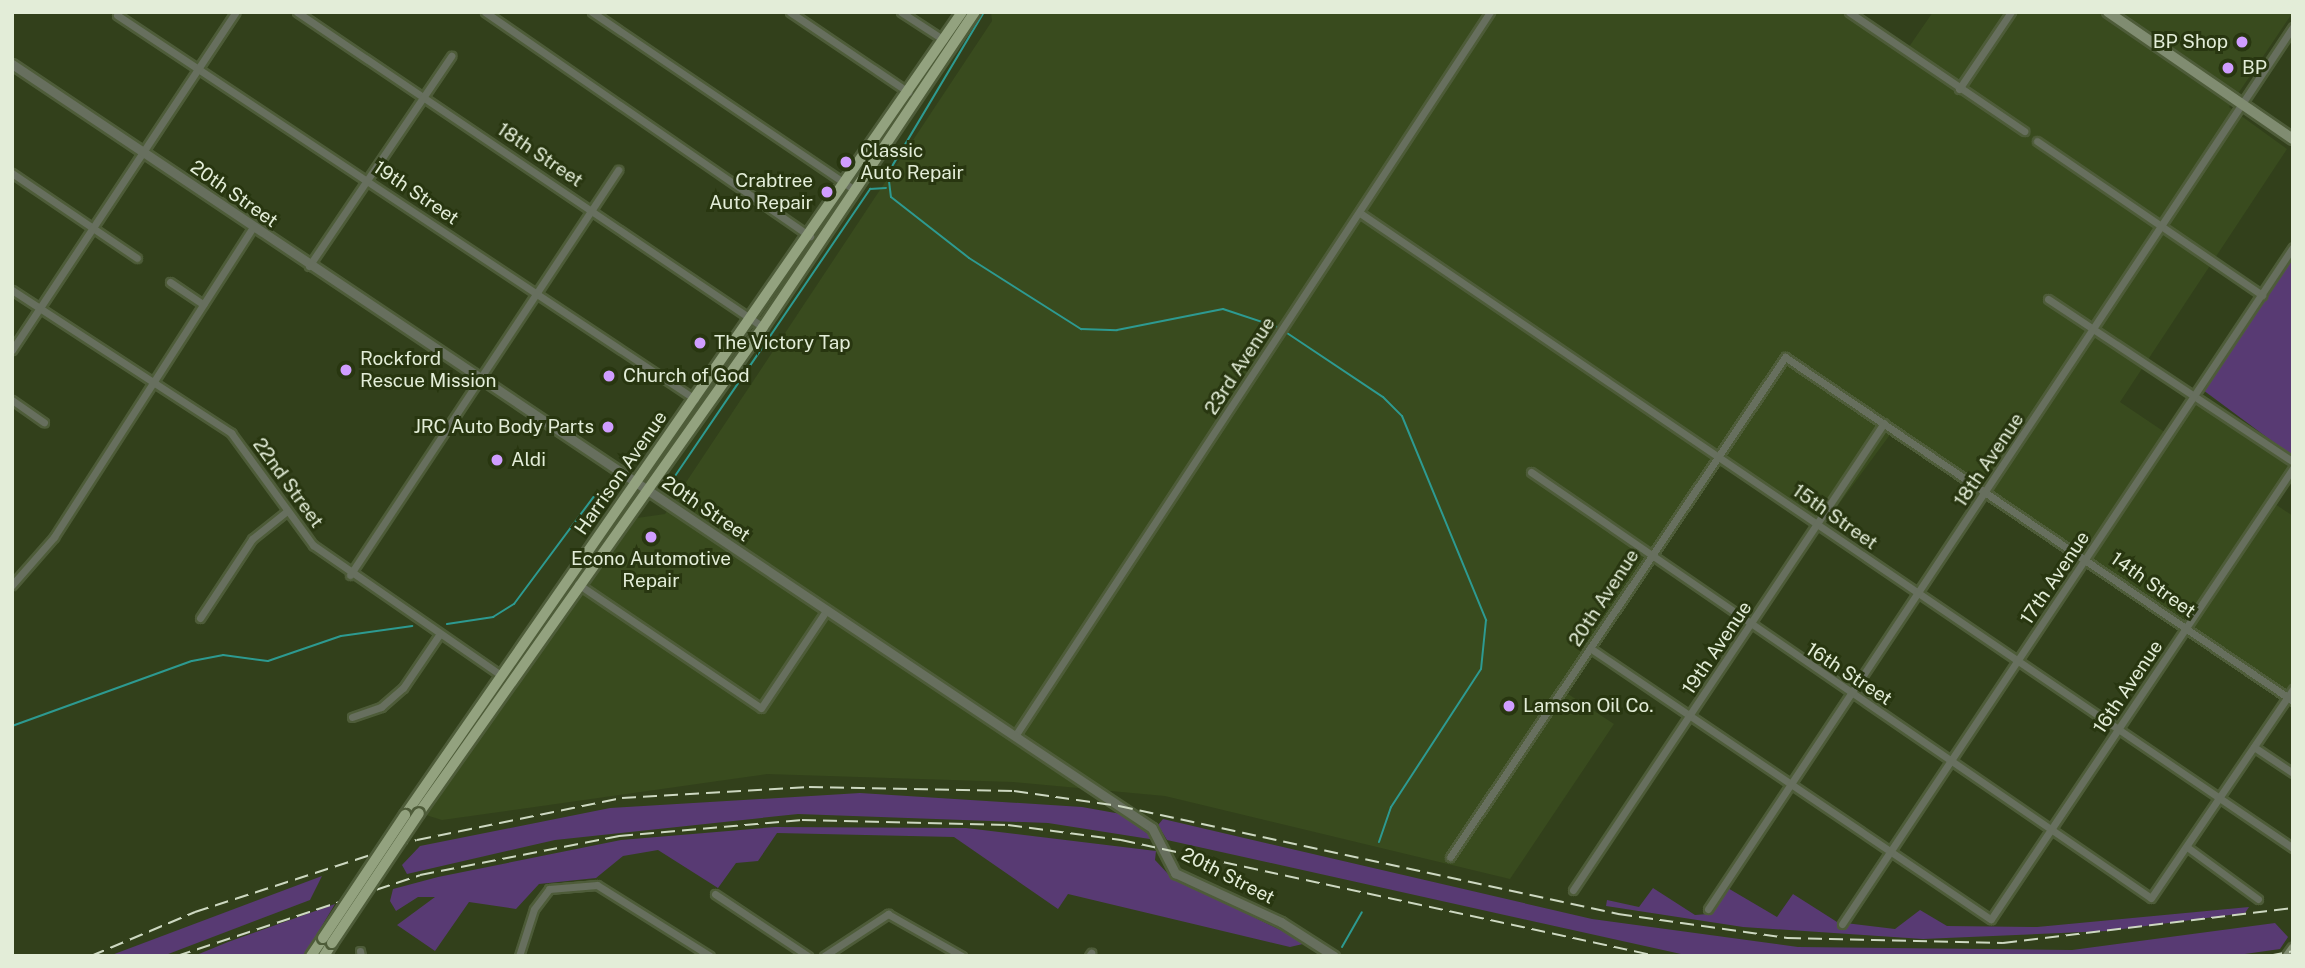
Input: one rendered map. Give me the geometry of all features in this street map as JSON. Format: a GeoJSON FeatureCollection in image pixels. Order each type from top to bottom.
{"type":"FeatureCollection","features":[{"type":"Feature","properties":{"kind":"main road","name":"Harrison Avenue"},"geometry":{"type":"LineString","coordinates":[[311,956],[327,941],[419,813],[577,583],[763,327],[962,12]]}},
{"type":"Feature","properties":{"kind":"main road","name":"Harrison Avenue"},"geometry":{"type":"LineString","coordinates":[[324,956],[327,941],[405,815],[501,675],[635,482],[811,237],[851,187],[975,12]]}},
{"type":"Feature","properties":{"kind":"main road"},"geometry":{"type":"LineString","coordinates":[[2108,12],[2293,139]]}},
{"type":"Feature","properties":{"kind":"main road"},"geometry":{"type":"LineString","coordinates":[[2288,956],[2293,949]]}},
{"type":"Feature","properties":{"kind":"street"},"geometry":{"type":"LineString","coordinates":[[12,350],[236,12]]}},
{"type":"Feature","properties":{"kind":"street","name":"18th Street"},"geometry":{"type":"LineString","coordinates":[[297,12],[763,327]]}},
{"type":"Feature","properties":{"kind":"street"},"geometry":{"type":"LineString","coordinates":[[485,12],[811,237]]}},
{"type":"Feature","properties":{"kind":"street"},"geometry":{"type":"LineString","coordinates":[[592,12],[851,187]]}},
{"type":"Feature","properties":{"kind":"street"},"geometry":{"type":"LineString","coordinates":[[790,12],[909,92]]}},
{"type":"Feature","properties":{"kind":"street"},"geometry":{"type":"LineString","coordinates":[[901,12],[944,40]]}},
{"type":"Feature","properties":{"kind":"street","name":"23rd Avenue"},"geometry":{"type":"LineString","coordinates":[[1015,736],[1490,12]]}},
{"type":"Feature","properties":{"kind":"street"},"geometry":{"type":"LineString","coordinates":[[1849,12],[2024,131]]}},
{"type":"Feature","properties":{"kind":"street"},"geometry":{"type":"LineString","coordinates":[[1862,21],[1868,12]]}},
{"type":"Feature","properties":{"kind":"street"},"geometry":{"type":"LineString","coordinates":[[1959,89],[2011,12]]}},
{"type":"Feature","properties":{"kind":"street","name":"19th Street"},"geometry":{"type":"LineString","coordinates":[[117,15],[696,399]]}},
{"type":"Feature","properties":{"kind":"street","name":"18th Avenue"},"geometry":{"type":"LineString","coordinates":[[1708,909],[2244,105],[2293,27]]}},
{"type":"Feature","properties":{"kind":"street"},"geometry":{"type":"LineString","coordinates":[[309,266],[451,56]]}},
{"type":"Feature","properties":{"kind":"street","name":"20th Street"},"geometry":{"type":"LineString","coordinates":[[12,64],[144,152],[252,229],[1158,832],[1163,860],[1175,873],[1281,922],[1334,956]]}},
{"type":"Feature","properties":{"kind":"street"},"geometry":{"type":"LineString","coordinates":[[2037,141],[2262,295]]}},
{"type":"Feature","properties":{"kind":"street"},"geometry":{"type":"LineString","coordinates":[[350,575],[618,170]]}},
{"type":"Feature","properties":{"kind":"street"},"geometry":{"type":"LineString","coordinates":[[12,173],[137,258]]}},
{"type":"Feature","properties":{"kind":"street","name":"15th Street"},"geometry":{"type":"LineString","coordinates":[[1360,212],[2293,848]]}},
{"type":"Feature","properties":{"kind":"street"},"geometry":{"type":"LineString","coordinates":[[12,585],[54,537],[252,229]]}},
{"type":"Feature","properties":{"kind":"street","name":"17th Avenue"},"geometry":{"type":"LineString","coordinates":[[1842,924],[2293,247]]}},
{"type":"Feature","properties":{"kind":"street"},"geometry":{"type":"LineString","coordinates":[[170,282],[203,304]]}},
{"type":"Feature","properties":{"kind":"street","name":"22nd Street"},"geometry":{"type":"LineString","coordinates":[[12,290],[232,433],[313,545],[350,575],[501,675]]}},
{"type":"Feature","properties":{"kind":"street"},"geometry":{"type":"LineString","coordinates":[[2048,299],[2096,327],[2293,462]]}},
{"type":"Feature","properties":{"kind":"street","name":"20th Avenue"},"geometry":{"type":"LineString","coordinates":[[1450,858],[1785,357]]}},
{"type":"Feature","properties":{"kind":"street","name":"14th Street"},"geometry":{"type":"LineString","coordinates":[[1785,357],[2290,699]]}},
{"type":"Feature","properties":{"kind":"street"},"geometry":{"type":"LineString","coordinates":[[12,400],[44,422]]}},
{"type":"Feature","properties":{"kind":"street","name":"19th Avenue"},"geometry":{"type":"LineString","coordinates":[[1573,890],[1884,423]]}},
{"type":"Feature","properties":{"kind":"street","name":"16th Avenue"},"geometry":{"type":"LineString","coordinates":[[1890,853],[1987,919],[2120,729],[2293,468]]}},
{"type":"Feature","properties":{"kind":"street","name":"16th Street"},"geometry":{"type":"LineString","coordinates":[[1531,472],[2050,832],[2151,898],[2187,847]]}},
{"type":"Feature","properties":{"kind":"street"},"geometry":{"type":"LineString","coordinates":[[200,618],[252,539],[287,511]]}},
{"type":"Feature","properties":{"kind":"street"},"geometry":{"type":"LineString","coordinates":[[577,583],[761,708],[826,611]]}},
{"type":"Feature","properties":{"kind":"street"},"geometry":{"type":"LineString","coordinates":[[352,717],[382,707],[403,688],[439,635]]}},
{"type":"Feature","properties":{"kind":"street"},"geometry":{"type":"LineString","coordinates":[[1590,648],[1890,853]]}},
{"type":"Feature","properties":{"kind":"street"},"geometry":{"type":"LineString","coordinates":[[2258,899],[2187,847],[2254,747],[2290,699],[2293,690]]}},
{"type":"Feature","properties":{"kind":"street"},"geometry":{"type":"LineString","coordinates":[[2254,747],[2293,773]]}},
{"type":"Feature","properties":{"kind":"street"},"geometry":{"type":"LineString","coordinates":[[519,956],[534,909],[549,889],[597,885],[710,956]]}},
{"type":"Feature","properties":{"kind":"street"},"geometry":{"type":"LineString","coordinates":[[715,894],[808,956]]}},
{"type":"Feature","properties":{"kind":"street"},"geometry":{"type":"LineString","coordinates":[[824,956],[888,914],[962,956]]}},
{"type":"Feature","properties":{"kind":"shaded area"},"geometry":{"type":"Polygon","coordinates":[[[991,12],[1843,12],[1904,54],[1933,12],[2293,12],[2229,107],[2287,149],[2120,402],[2166,433],[2189,398],[2293,467],[2275,504],[2293,516],[2293,705],[1892,432],[1819,531],[1727,466],[1714,469],[1565,692],[1614,724],[1510,879],[1165,796],[1013,782],[767,774],[442,820],[426,815],[637,518],[665,514],[992,21],[991,12]]]}},
{"type":"Feature","properties":{"kind":"shaded area"},"geometry":{"type":"Polygon","coordinates":[[[2293,254],[2293,455],[2292,456],[2203,390],[2293,254]]]}},
{"type":"Feature","properties":{"kind":"shaded area"},"geometry":{"type":"Polygon","coordinates":[[[860,793],[1082,807],[1121,814],[1156,840],[1048,823],[798,814],[555,840],[407,874],[402,865],[420,846],[610,808],[860,793]]]}},
{"type":"Feature","properties":{"kind":"shaded area"},"geometry":{"type":"Polygon","coordinates":[[[1163,819],[1592,919],[1798,947],[2072,950],[2275,923],[2288,937],[2280,949],[2231,956],[1690,956],[1167,840],[1158,825],[1163,819]]]}},
{"type":"Feature","properties":{"kind":"shaded area"},"geometry":{"type":"Polygon","coordinates":[[[775,827],[966,828],[1156,851],[1155,860],[1170,876],[1307,943],[1290,947],[1068,894],[1058,909],[954,837],[777,833],[758,861],[736,863],[718,888],[658,850],[623,856],[596,878],[539,884],[516,909],[469,902],[435,951],[397,925],[435,897],[418,897],[396,911],[390,901],[393,889],[438,877],[621,840],[775,827]]]}},
{"type":"Feature","properties":{"kind":"shaded area"},"geometry":{"type":"Polygon","coordinates":[[[322,876],[310,900],[163,956],[109,956],[322,876]]]}},
{"type":"Feature","properties":{"kind":"shaded area"},"geometry":{"type":"Polygon","coordinates":[[[1726,887],[1777,917],[1793,894],[1837,922],[1895,929],[1920,910],[1947,926],[2037,927],[2249,907],[2245,913],[2107,931],[1923,939],[1743,927],[1606,906],[1607,900],[1639,907],[1653,888],[1695,915],[1708,914],[1726,887]]]}},
{"type":"Feature","properties":{"kind":"shaded area"},"geometry":{"type":"Polygon","coordinates":[[[335,904],[304,956],[194,956],[228,942],[335,904]]]}},
{"type":"Feature","properties":{"kind":"waterway"},"geometry":{"type":"LineString","coordinates":[[984,12],[888,173],[891,197],[969,258],[1081,329],[1117,330],[1223,309],[1277,327]]}},
{"type":"Feature","properties":{"kind":"waterway"},"geometry":{"type":"LineString","coordinates":[[673,479],[870,189],[886,188]]}},
{"type":"Feature","properties":{"kind":"waterway"},"geometry":{"type":"LineString","coordinates":[[1287,333],[1383,397],[1402,416],[1486,620],[1481,669],[1391,807],[1379,842]]}},
{"type":"Feature","properties":{"kind":"waterway"},"geometry":{"type":"LineString","coordinates":[[447,624],[493,617],[514,604],[595,495],[606,490]]}},
{"type":"Feature","properties":{"kind":"waterway"},"geometry":{"type":"LineString","coordinates":[[12,726],[192,661],[223,655],[268,661],[341,636],[412,626]]}},
{"type":"Feature","properties":{"kind":"waterway"},"geometry":{"type":"LineString","coordinates":[[1342,947],[1362,912]]}},
{"type":"Feature","properties":{"kind":"railway"},"geometry":{"type":"LineString","coordinates":[[91,956],[195,912],[417,840],[622,798],[809,787],[1014,791],[1119,806],[1618,914],[1787,938],[2003,943],[2293,908]]}},
{"type":"Feature","properties":{"kind":"railway"},"geometry":{"type":"LineString","coordinates":[[177,956],[420,875],[619,836],[802,820],[1008,825],[1121,840],[1656,956]]}},
{"type":"Feature","properties":{"kind":"railway"},"geometry":{"type":"LineString","coordinates":[[2268,956],[2293,951]]}},
{"type":"Feature","properties":{"kind":"place","name":"BP Shop"},"geometry":{"type":"Point","coordinates":[2242,42]}},
{"type":"Feature","properties":{"kind":"place","name":"BP"},"geometry":{"type":"Point","coordinates":[2228,68]}},
{"type":"Feature","properties":{"kind":"place","name":"Classic Auto Repair"},"geometry":{"type":"Point","coordinates":[846,162]}},
{"type":"Feature","properties":{"kind":"place","name":"Crabtree Auto Repair"},"geometry":{"type":"Point","coordinates":[827,192]}},
{"type":"Feature","properties":{"kind":"place","name":"The Victory Tap"},"geometry":{"type":"Point","coordinates":[700,343]}},
{"type":"Feature","properties":{"kind":"place","name":"Rockford Rescue Mission"},"geometry":{"type":"Point","coordinates":[346,370]}},
{"type":"Feature","properties":{"kind":"place","name":"Church of God"},"geometry":{"type":"Point","coordinates":[609,376]}},
{"type":"Feature","properties":{"kind":"place","name":"JRC Auto Body Parts"},"geometry":{"type":"Point","coordinates":[608,427]}},
{"type":"Feature","properties":{"kind":"place","name":"Aldi"},"geometry":{"type":"Point","coordinates":[497,460]}},
{"type":"Feature","properties":{"kind":"place","name":"Econo Automotive Repair"},"geometry":{"type":"Point","coordinates":[651,537]}},
{"type":"Feature","properties":{"kind":"place","name":"Lamson Oil Co."},"geometry":{"type":"Point","coordinates":[1509,706]}}]}
